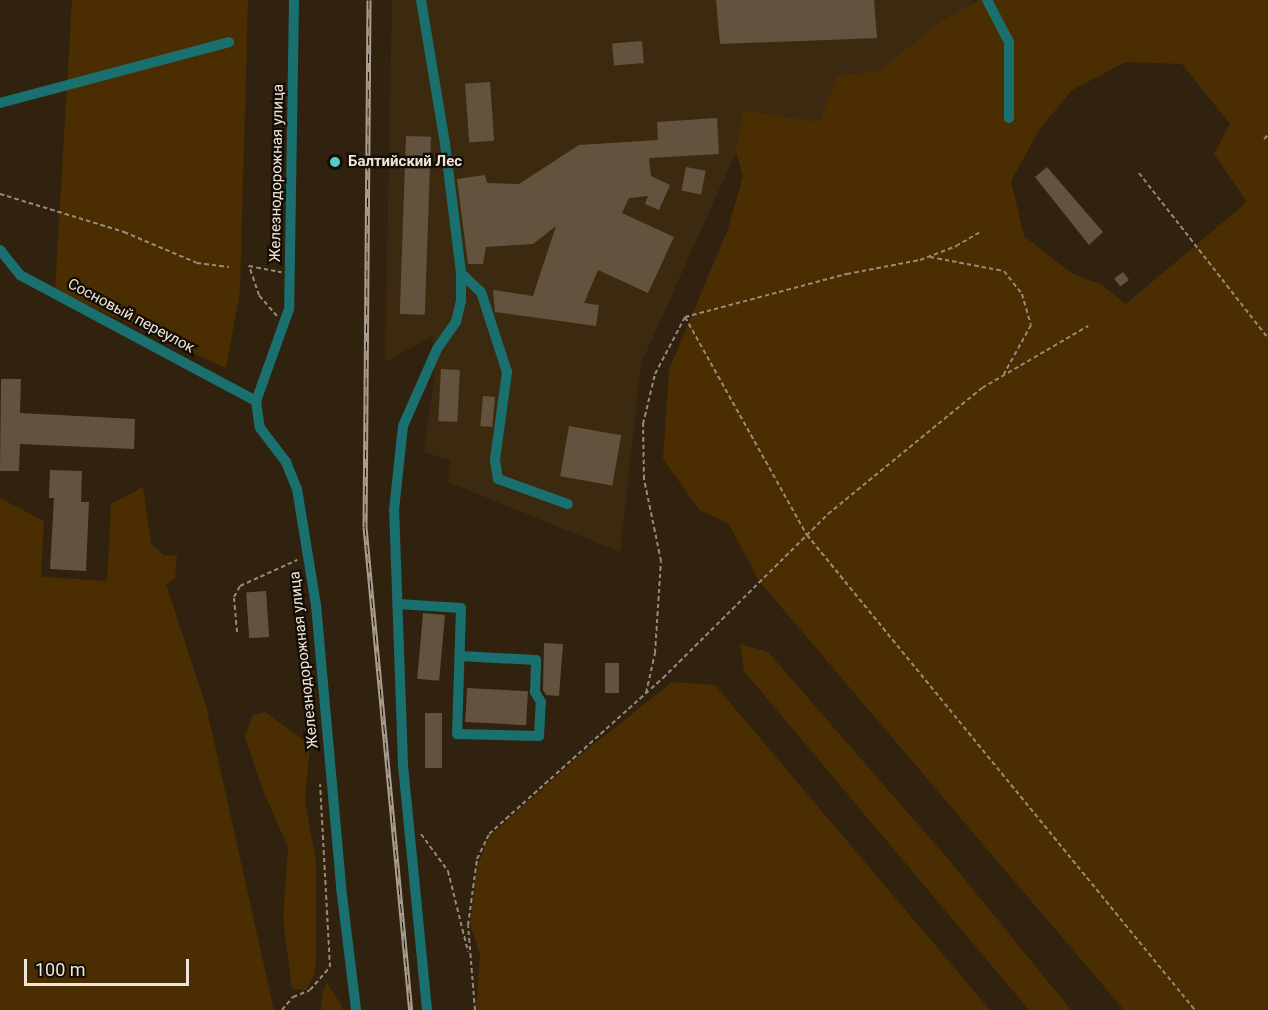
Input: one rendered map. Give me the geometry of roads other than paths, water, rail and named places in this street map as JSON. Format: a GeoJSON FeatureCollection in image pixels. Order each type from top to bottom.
{"type":"FeatureCollection","features":[{"type":"Feature","properties":{"kind":"street","name":"Железнодорожная улица"},"geometry":{"type":"LineString","coordinates":[[294,0],[291,274],[284,329],[256,401],[260,428],[286,462],[297,489],[316,605],[340,887],[356,1010]]}},
{"type":"Feature","properties":{"kind":"street"},"geometry":{"type":"LineString","coordinates":[[421,0],[461,273],[461,301],[456,322],[437,349],[403,426],[394,510],[402,764],[410,820],[427,1010]]}},
{"type":"Feature","properties":{"kind":"street"},"geometry":{"type":"LineString","coordinates":[[987,0],[1009,42],[1009,118]]}},
{"type":"Feature","properties":{"kind":"street"},"geometry":{"type":"LineString","coordinates":[[0,103],[229,42]]}},
{"type":"Feature","properties":{"kind":"street","name":"Сосновый переулок"},"geometry":{"type":"LineString","coordinates":[[0,250],[20,275],[157,345],[256,401]]}},
{"type":"Feature","properties":{"kind":"street"},"geometry":{"type":"LineString","coordinates":[[461,273],[481,291],[507,372],[495,460],[498,480],[568,504]]}},
{"type":"Feature","properties":{"kind":"street"},"geometry":{"type":"LineString","coordinates":[[398,604],[461,608],[456,734],[538,736],[541,702],[535,692],[536,660],[460,656]]}},
{"type":"Feature","properties":{"kind":"railway"},"geometry":{"type":"LineString","coordinates":[[369,0],[365,527],[411,1010]]}},
{"type":"Feature","properties":{"kind":"place","name":"Балтийский Лес"},"geometry":{"type":"Point","coordinates":[335,162]}}]}
